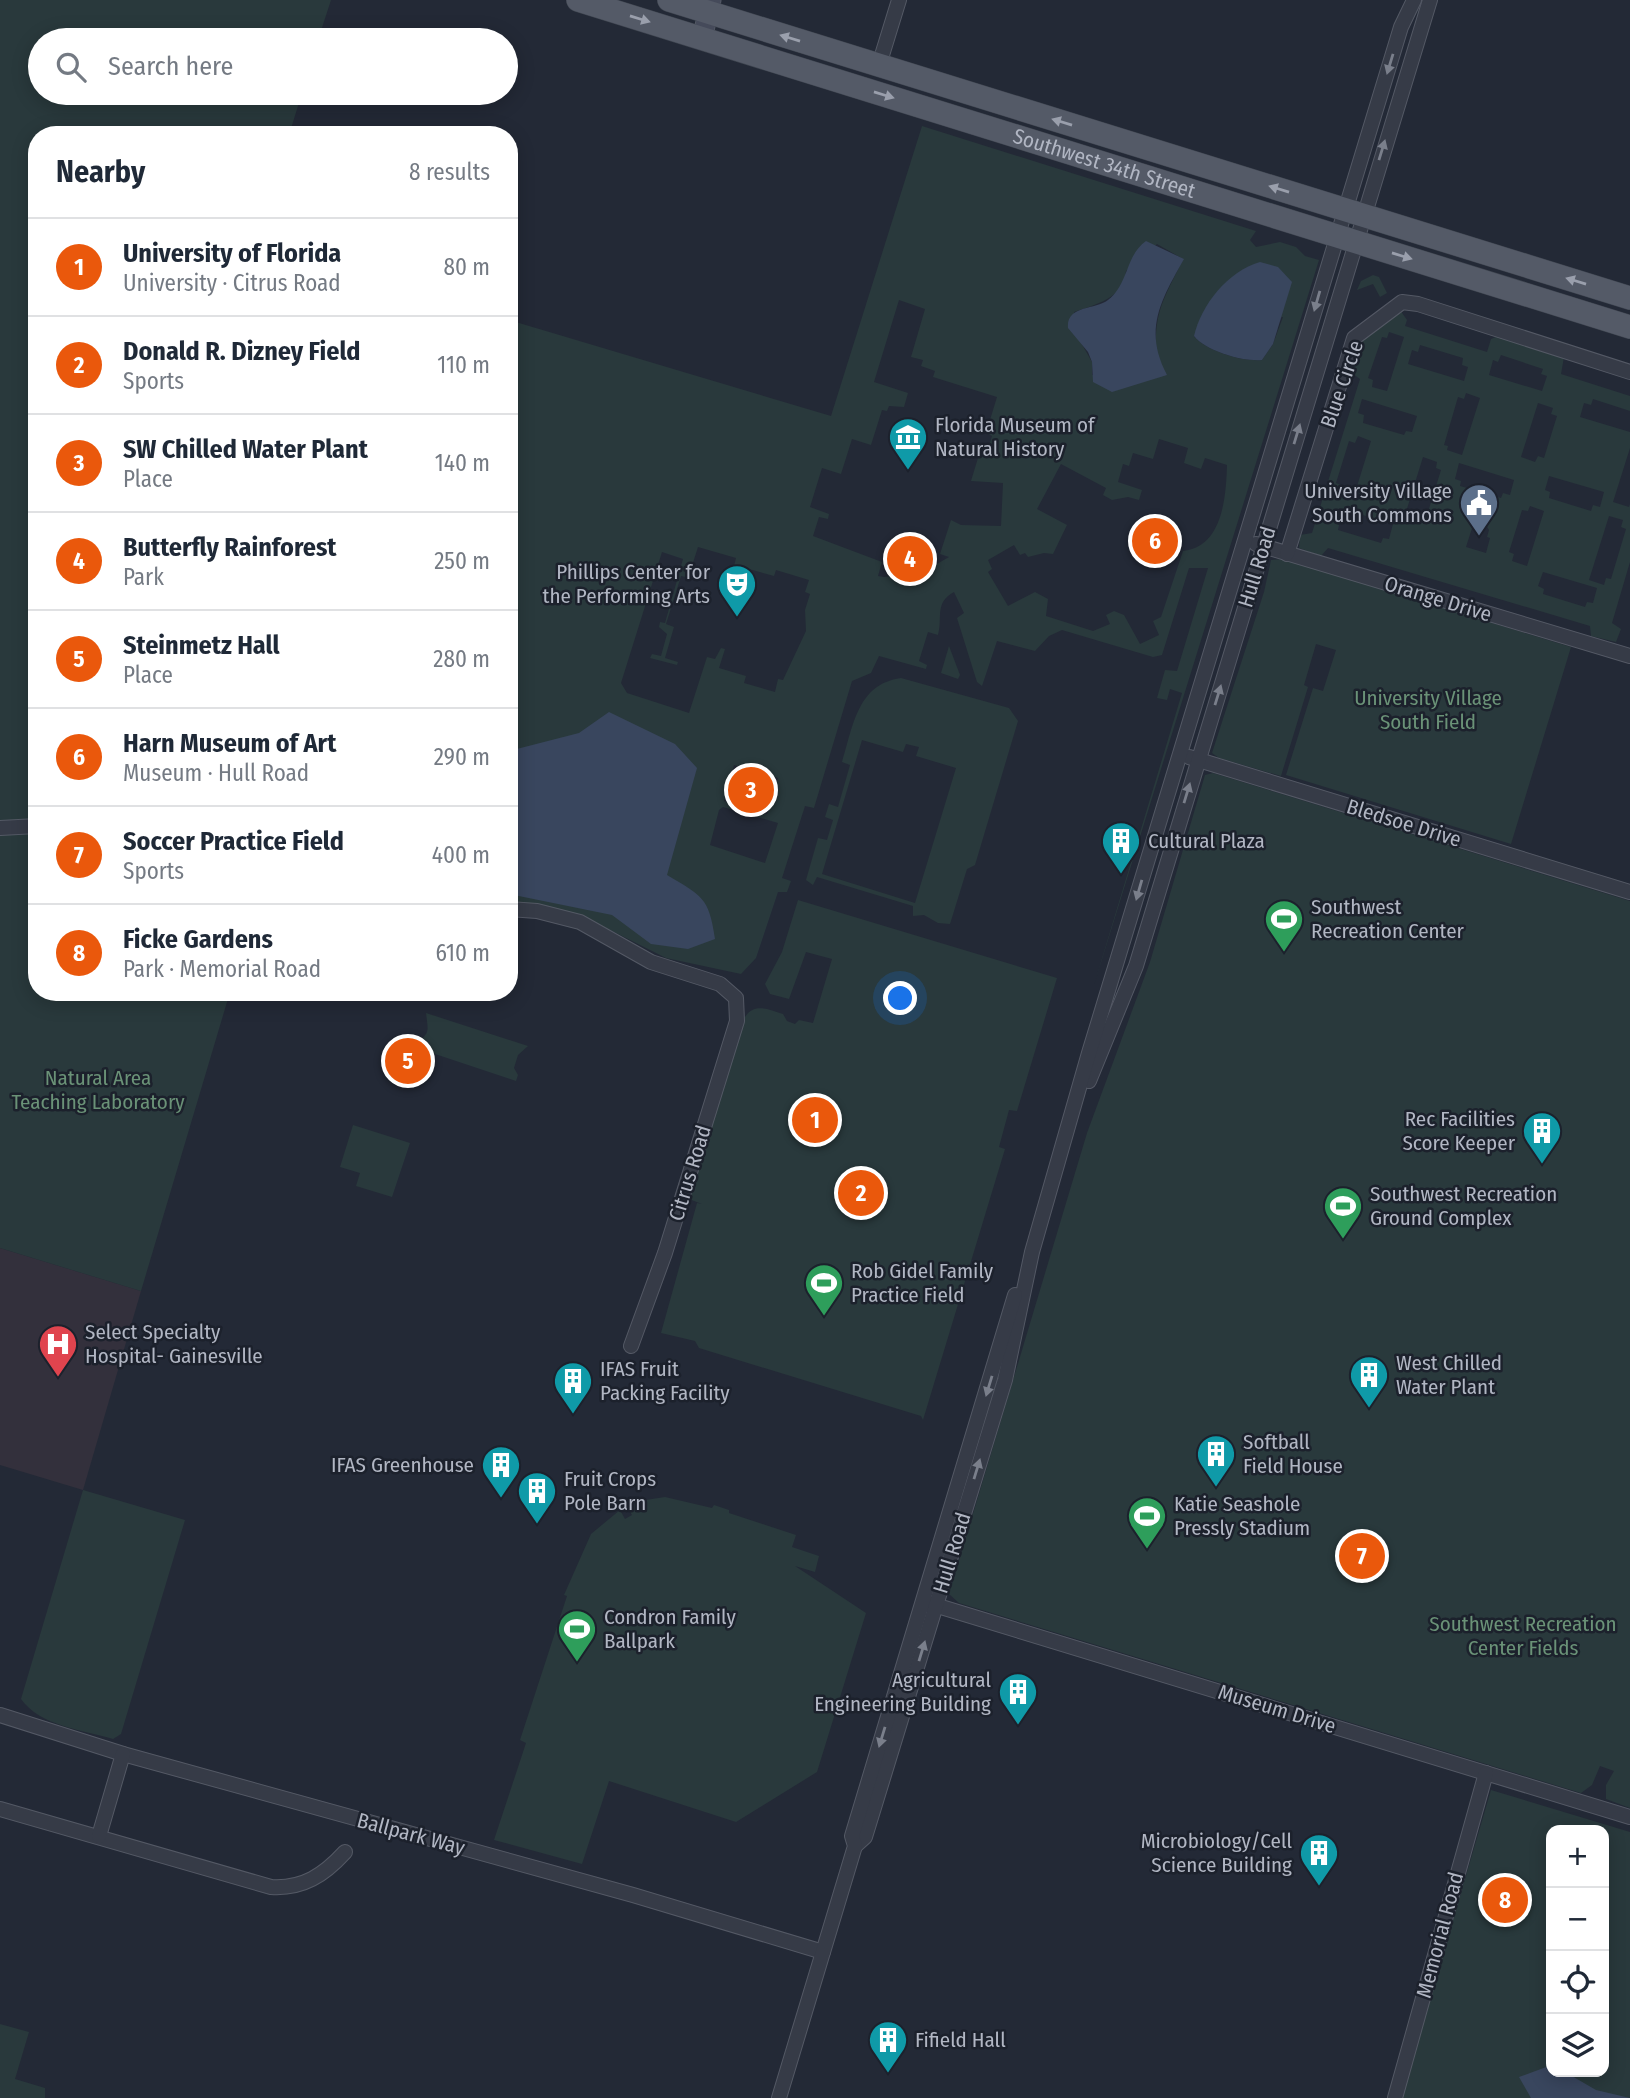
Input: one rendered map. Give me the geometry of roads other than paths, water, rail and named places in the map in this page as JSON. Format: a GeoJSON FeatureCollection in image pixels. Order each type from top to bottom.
{"type":"FeatureCollection","features":[{"type":"Feature","properties":{"kind":"main road","name":"Southwest 34th Street"},"geometry":{"type":"LineString","coordinates":[[578,0],[1630,327]]}},
{"type":"Feature","properties":{"kind":"main road","name":"Southwest 34th Street"},"geometry":{"type":"LineString","coordinates":[[669,0],[710,6],[879,65],[1630,298]]}},
{"type":"Feature","properties":{"kind":"main road"},"geometry":{"type":"LineString","coordinates":[[702,39],[710,6]]}},
{"type":"Feature","properties":{"kind":"main road"},"geometry":{"type":"LineString","coordinates":[[777,61],[807,60],[861,74],[879,65]]}},
{"type":"Feature","properties":{"kind":"street"},"geometry":{"type":"LineString","coordinates":[[879,65],[899,0]]}},
{"type":"Feature","properties":{"kind":"street","name":"Hull Road"},"geometry":{"type":"LineString","coordinates":[[1354,212],[1401,27],[1414,0]]}},
{"type":"Feature","properties":{"kind":"street","name":"Hull Road"},"geometry":{"type":"LineString","coordinates":[[779,2098],[855,1846],[865,1837],[930,1603],[1005,1380],[1032,1259],[1031,1252],[1178,753],[1354,212],[1430,0]]}},
{"type":"Feature","properties":{"kind":"street","name":"Hull Road"},"geometry":{"type":"LineString","coordinates":[[1069,1128],[1136,966],[1263,546],[1346,238]]}},
{"type":"Feature","properties":{"kind":"street","name":"Blue Circle"},"geometry":{"type":"LineString","coordinates":[[1287,554],[1354,338],[1402,302],[1416,303],[1630,372]]}},
{"type":"Feature","properties":{"kind":"street","name":"Orange Drive"},"geometry":{"type":"LineString","coordinates":[[1246,541],[1630,656]]}},
{"type":"Feature","properties":{"kind":"street","name":"Bledsoe Drive"},"geometry":{"type":"LineString","coordinates":[[1178,753],[1630,892]]}},
{"type":"Feature","properties":{"kind":"street"},"geometry":{"type":"LineString","coordinates":[[7,828],[28,826]]}},
{"type":"Feature","properties":{"kind":"street","name":"Citrus Road"},"geometry":{"type":"LineString","coordinates":[[518,910],[543,912],[587,925],[651,962],[720,984],[736,998],[739,1014],[733,1035],[665,1253],[631,1346]]}},
{"type":"Feature","properties":{"kind":"street","name":"Museum Drive"},"geometry":{"type":"LineString","coordinates":[[930,1603],[1630,1817]]}},
{"type":"Feature","properties":{"kind":"street","name":"Ballpark Way"},"geometry":{"type":"LineString","coordinates":[[0,1715],[123,1754],[634,1895],[823,1952]]}},
{"type":"Feature","properties":{"kind":"street"},"geometry":{"type":"LineString","coordinates":[[99,1836],[123,1754]]}},
{"type":"Feature","properties":{"kind":"street","name":"Memorial Road"},"geometry":{"type":"LineString","coordinates":[[1395,2098],[1486,1773]]}},
{"type":"Feature","properties":{"kind":"street"},"geometry":{"type":"LineString","coordinates":[[0,1809],[271,1887],[294,1886],[314,1880],[345,1852]]}},
{"type":"Feature","properties":{"kind":"water"},"geometry":{"type":"Polygon","coordinates":[[[1146,241],[1184,259],[1162,302],[1156,329],[1156,344],[1167,375],[1112,392],[1093,382],[1092,362],[1088,352],[1068,328],[1069,321],[1076,312],[1102,303],[1115,293],[1134,254],[1146,241]]]}},
{"type":"Feature","properties":{"kind":"water"},"geometry":{"type":"Polygon","coordinates":[[[1260,262],[1278,267],[1292,282],[1273,344],[1262,360],[1225,354],[1199,341],[1194,336],[1210,301],[1237,273],[1260,262]]]}},
{"type":"Feature","properties":{"kind":"water"},"geometry":{"type":"Polygon","coordinates":[[[609,712],[675,744],[697,768],[667,875],[702,899],[710,914],[715,939],[688,949],[651,944],[612,915],[518,896],[518,749],[579,733],[609,712]]]}},
{"type":"Feature","properties":{"kind":"water"},"geometry":{"type":"Polygon","coordinates":[[[1546,2067],[1546,2077],[1574,2077],[1596,2090],[1630,2098],[1531,2098],[1519,2077],[1546,2067]]]}},
{"type":"Feature","properties":{"kind":"place","name":"Florida Museum of Natural History"},"geometry":{"type":"Point","coordinates":[908,471]}},
{"type":"Feature","properties":{"kind":"place","name":"University Village South Commons"},"geometry":{"type":"Point","coordinates":[1479,537]}},
{"type":"Feature","properties":{"kind":"place","name":"Harn Museum of Art"},"geometry":{"type":"Point","coordinates":[1155,541]}},
{"type":"Feature","properties":{"kind":"place","name":"Butterfly Rainforest"},"geometry":{"type":"Point","coordinates":[910,559]}},
{"type":"Feature","properties":{"kind":"place","name":"Phillips Center for the Performing Arts"},"geometry":{"type":"Point","coordinates":[737,618]}},
{"type":"Feature","properties":{"kind":"place","name":"SW Chilled Water Plant"},"geometry":{"type":"Point","coordinates":[751,790]}},
{"type":"Feature","properties":{"kind":"place","name":"Cultural Plaza"},"geometry":{"type":"Point","coordinates":[1121,875]}},
{"type":"Feature","properties":{"kind":"place","name":"Southwest Recreation Center"},"geometry":{"type":"Point","coordinates":[1284,953]}},
{"type":"Feature","properties":{"kind":"place","name":"Steinmetz Hall"},"geometry":{"type":"Point","coordinates":[408,1061]}},
{"type":"Feature","properties":{"kind":"place","name":"University of Florida"},"geometry":{"type":"Point","coordinates":[815,1120]}},
{"type":"Feature","properties":{"kind":"place","name":"Rec Facilities Score Keeper"},"geometry":{"type":"Point","coordinates":[1542,1165]}},
{"type":"Feature","properties":{"kind":"place","name":"Donald R. Dizney Field"},"geometry":{"type":"Point","coordinates":[861,1193]}},
{"type":"Feature","properties":{"kind":"place","name":"Southwest Recreation Ground Complex"},"geometry":{"type":"Point","coordinates":[1343,1240]}},
{"type":"Feature","properties":{"kind":"place","name":"Rob Gidel Family Practice Field"},"geometry":{"type":"Point","coordinates":[824,1317]}},
{"type":"Feature","properties":{"kind":"place","name":"Select Specialty Hospital- Gainesville"},"geometry":{"type":"Point","coordinates":[58,1378]}},
{"type":"Feature","properties":{"kind":"place","name":"West Chilled Water Plant"},"geometry":{"type":"Point","coordinates":[1369,1409]}},
{"type":"Feature","properties":{"kind":"place","name":"IFAS Fruit Packing Facility"},"geometry":{"type":"Point","coordinates":[573,1415]}},
{"type":"Feature","properties":{"kind":"place","name":"Softball Field House"},"geometry":{"type":"Point","coordinates":[1216,1488]}},
{"type":"Feature","properties":{"kind":"place","name":"IFAS Greenhouse"},"geometry":{"type":"Point","coordinates":[501,1499]}},
{"type":"Feature","properties":{"kind":"place","name":"Fruit Crops Pole Barn"},"geometry":{"type":"Point","coordinates":[537,1525]}},
{"type":"Feature","properties":{"kind":"place","name":"Katie Seashole Pressly Stadium"},"geometry":{"type":"Point","coordinates":[1147,1550]}},
{"type":"Feature","properties":{"kind":"place","name":"Soccer Practice Field"},"geometry":{"type":"Point","coordinates":[1362,1556]}},
{"type":"Feature","properties":{"kind":"place","name":"Condron Family Ballpark"},"geometry":{"type":"Point","coordinates":[577,1663]}},
{"type":"Feature","properties":{"kind":"place","name":"Agricultural Engineering Building"},"geometry":{"type":"Point","coordinates":[1018,1726]}},
{"type":"Feature","properties":{"kind":"place","name":"Microbiology/Cell Science Building"},"geometry":{"type":"Point","coordinates":[1319,1887]}},
{"type":"Feature","properties":{"kind":"place","name":"Ficke Gardens"},"geometry":{"type":"Point","coordinates":[1505,1900]}},
{"type":"Feature","properties":{"kind":"place","name":"Fifield Hall"},"geometry":{"type":"Point","coordinates":[888,2074]}},
{"type":"Feature","properties":{"kind":"park label","name":"University Village South Field"},"geometry":{"type":"Point","coordinates":[1428,710]}},
{"type":"Feature","properties":{"kind":"park label","name":"Natural Area Teaching Laboratory"},"geometry":{"type":"Point","coordinates":[98,1090]}},
{"type":"Feature","properties":{"kind":"park label","name":"Southwest Recreation Center Fields"},"geometry":{"type":"Point","coordinates":[1523,1636]}}]}
